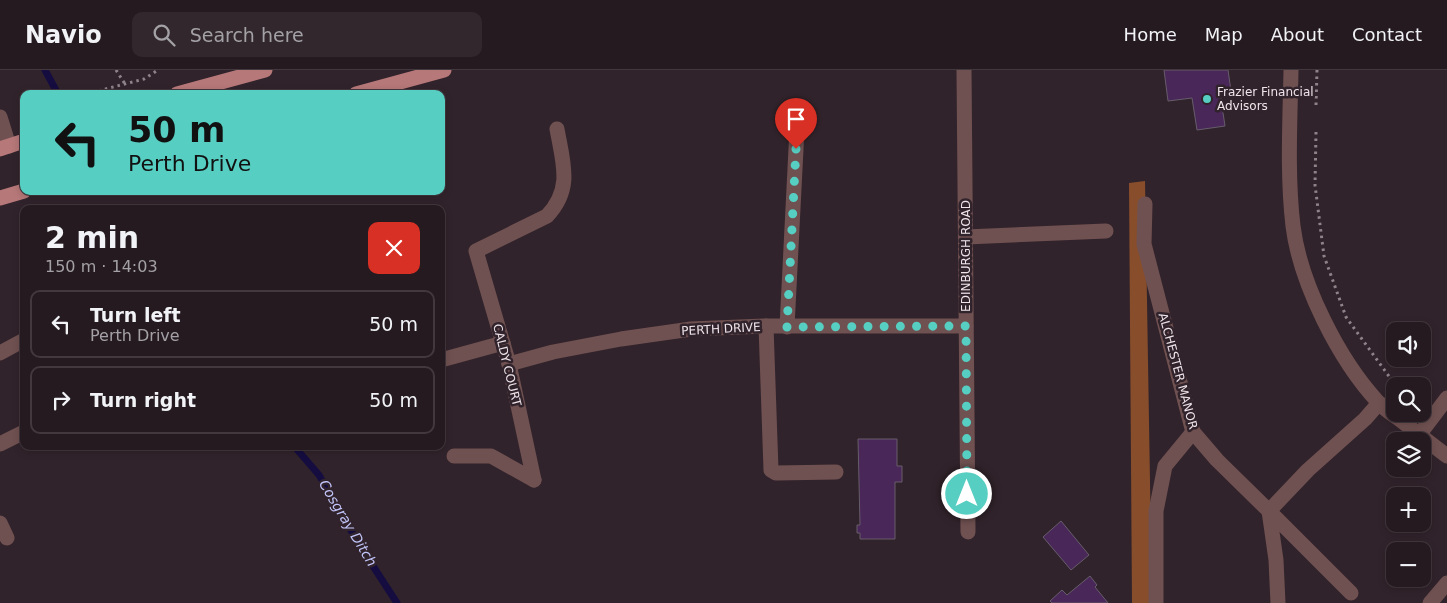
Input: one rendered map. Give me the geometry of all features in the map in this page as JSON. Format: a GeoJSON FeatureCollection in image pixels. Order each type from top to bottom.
{"type":"FeatureCollection","features":[{"type":"Feature","properties":{"kind":"main road"},"geometry":{"type":"LineString","coordinates":[[192,90],[265,70]]}},
{"type":"Feature","properties":{"kind":"main road"},"geometry":{"type":"LineString","coordinates":[[371,90],[444,70]]}},
{"type":"Feature","properties":{"kind":"main road"},"geometry":{"type":"LineString","coordinates":[[0,198],[20,191]]}},
{"type":"Feature","properties":{"kind":"street","name":"EDINBURGH ROAD"},"geometry":{"type":"LineString","coordinates":[[964,70],[968,532]]}},
{"type":"Feature","properties":{"kind":"street"},"geometry":{"type":"LineString","coordinates":[[1291,70],[1291,194],[1293,227],[1308,280],[1329,332],[1350,366],[1379,403],[1415,432]]}},
{"type":"Feature","properties":{"kind":"street"},"geometry":{"type":"LineString","coordinates":[[0,117],[11,146]]}},
{"type":"Feature","properties":{"kind":"street","name":"CALDY COURT"},"geometry":{"type":"LineString","coordinates":[[454,456],[491,456],[534,480],[509,364],[476,251],[546,216],[555,208],[562,192],[565,175],[557,129]]}},
{"type":"Feature","properties":{"kind":"street"},"geometry":{"type":"LineString","coordinates":[[787,327],[797,129]]}},
{"type":"Feature","properties":{"kind":"street","name":"ALCHESTER MANOR"},"geometry":{"type":"LineString","coordinates":[[1145,204],[1144,244],[1193,432],[1217,460],[1351,593]]}},
{"type":"Feature","properties":{"kind":"street"},"geometry":{"type":"LineString","coordinates":[[966,237],[1106,231]]}},
{"type":"Feature","properties":{"kind":"street"},"geometry":{"type":"LineString","coordinates":[[766,326],[771,470],[776,473],[836,472]]}},
{"type":"Feature","properties":{"kind":"street","name":"PERTH DRIVE"},"geometry":{"type":"LineString","coordinates":[[509,364],[553,352],[621,339],[692,330],[766,326],[966,326]]}},
{"type":"Feature","properties":{"kind":"street"},"geometry":{"type":"LineString","coordinates":[[0,353],[20,342]]}},
{"type":"Feature","properties":{"kind":"street"},"geometry":{"type":"LineString","coordinates":[[445,359],[503,343]]}},
{"type":"Feature","properties":{"kind":"street"},"geometry":{"type":"LineString","coordinates":[[1421,432],[1447,398]]}},
{"type":"Feature","properties":{"kind":"street"},"geometry":{"type":"LineString","coordinates":[[1278,603],[1276,560],[1269,510],[1308,470],[1365,419],[1379,403]]}},
{"type":"Feature","properties":{"kind":"street"},"geometry":{"type":"LineString","coordinates":[[1156,603],[1156,511],[1165,466],[1193,432]]}},
{"type":"Feature","properties":{"kind":"street"},"geometry":{"type":"LineString","coordinates":[[0,444],[20,434]]}},
{"type":"Feature","properties":{"kind":"street"},"geometry":{"type":"LineString","coordinates":[[1431,444],[1447,456]]}},
{"type":"Feature","properties":{"kind":"street"},"geometry":{"type":"LineString","coordinates":[[0,523],[7,538]]}},
{"type":"Feature","properties":{"kind":"street"},"geometry":{"type":"LineString","coordinates":[[1430,603],[1447,583]]}},
{"type":"Feature","properties":{"kind":"path"},"geometry":{"type":"LineString","coordinates":[[116,70],[125,84]]}},
{"type":"Feature","properties":{"kind":"path"},"geometry":{"type":"LineString","coordinates":[[102,90],[144,79],[158,70]]}},
{"type":"Feature","properties":{"kind":"path"},"geometry":{"type":"LineString","coordinates":[[1316,105],[1317,70]]}},
{"type":"Feature","properties":{"kind":"path"},"geometry":{"type":"LineString","coordinates":[[1316,132],[1315,185],[1324,256],[1346,317],[1389,377]]}},
{"type":"Feature","properties":{"kind":"shaded area"},"geometry":{"type":"Polygon","coordinates":[[[1145,181],[1152,603],[1132,603],[1129,183],[1145,181]]]}},
{"type":"Feature","properties":{"kind":"building","name":"Frazier Financial Advisors"},"geometry":{"type":"Polygon","coordinates":[[[1164,70],[1228,70],[1231,91],[1220,93],[1225,126],[1197,130],[1192,98],[1168,101],[1164,70]]]}},
{"type":"Feature","properties":{"kind":"building"},"geometry":{"type":"Polygon","coordinates":[[[858,439],[897,439],[897,466],[902,466],[902,482],[895,482],[895,539],[860,539],[860,533],[857,533],[857,525],[860,525],[858,439]]]}},
{"type":"Feature","properties":{"kind":"building"},"geometry":{"type":"Polygon","coordinates":[[[1061,521],[1089,555],[1071,570],[1043,537],[1061,521]]]}},
{"type":"Feature","properties":{"kind":"building"},"geometry":{"type":"Polygon","coordinates":[[[1090,576],[1097,585],[1095,587],[1108,603],[1052,603],[1050,601],[1062,590],[1067,595],[1090,576]]]}},
{"type":"Feature","properties":{"kind":"waterway","name":"Cosgray Ditch"},"geometry":{"type":"LineString","coordinates":[[45,70],[56,90]]}},
{"type":"Feature","properties":{"kind":"waterway","name":"Cosgray Ditch"},"geometry":{"type":"LineString","coordinates":[[297,450],[319,475],[360,546],[397,603]]}},
{"type":"Feature","properties":{"kind":"place","name":"Frazier Financial Advisors"},"geometry":{"type":"Point","coordinates":[1207,99]}},
{"type":"Feature","properties":{"kind":"route"},"geometry":{"type":"LineString","coordinates":[[796,149],[787,327],[966,326],[967,494]]}}]}
